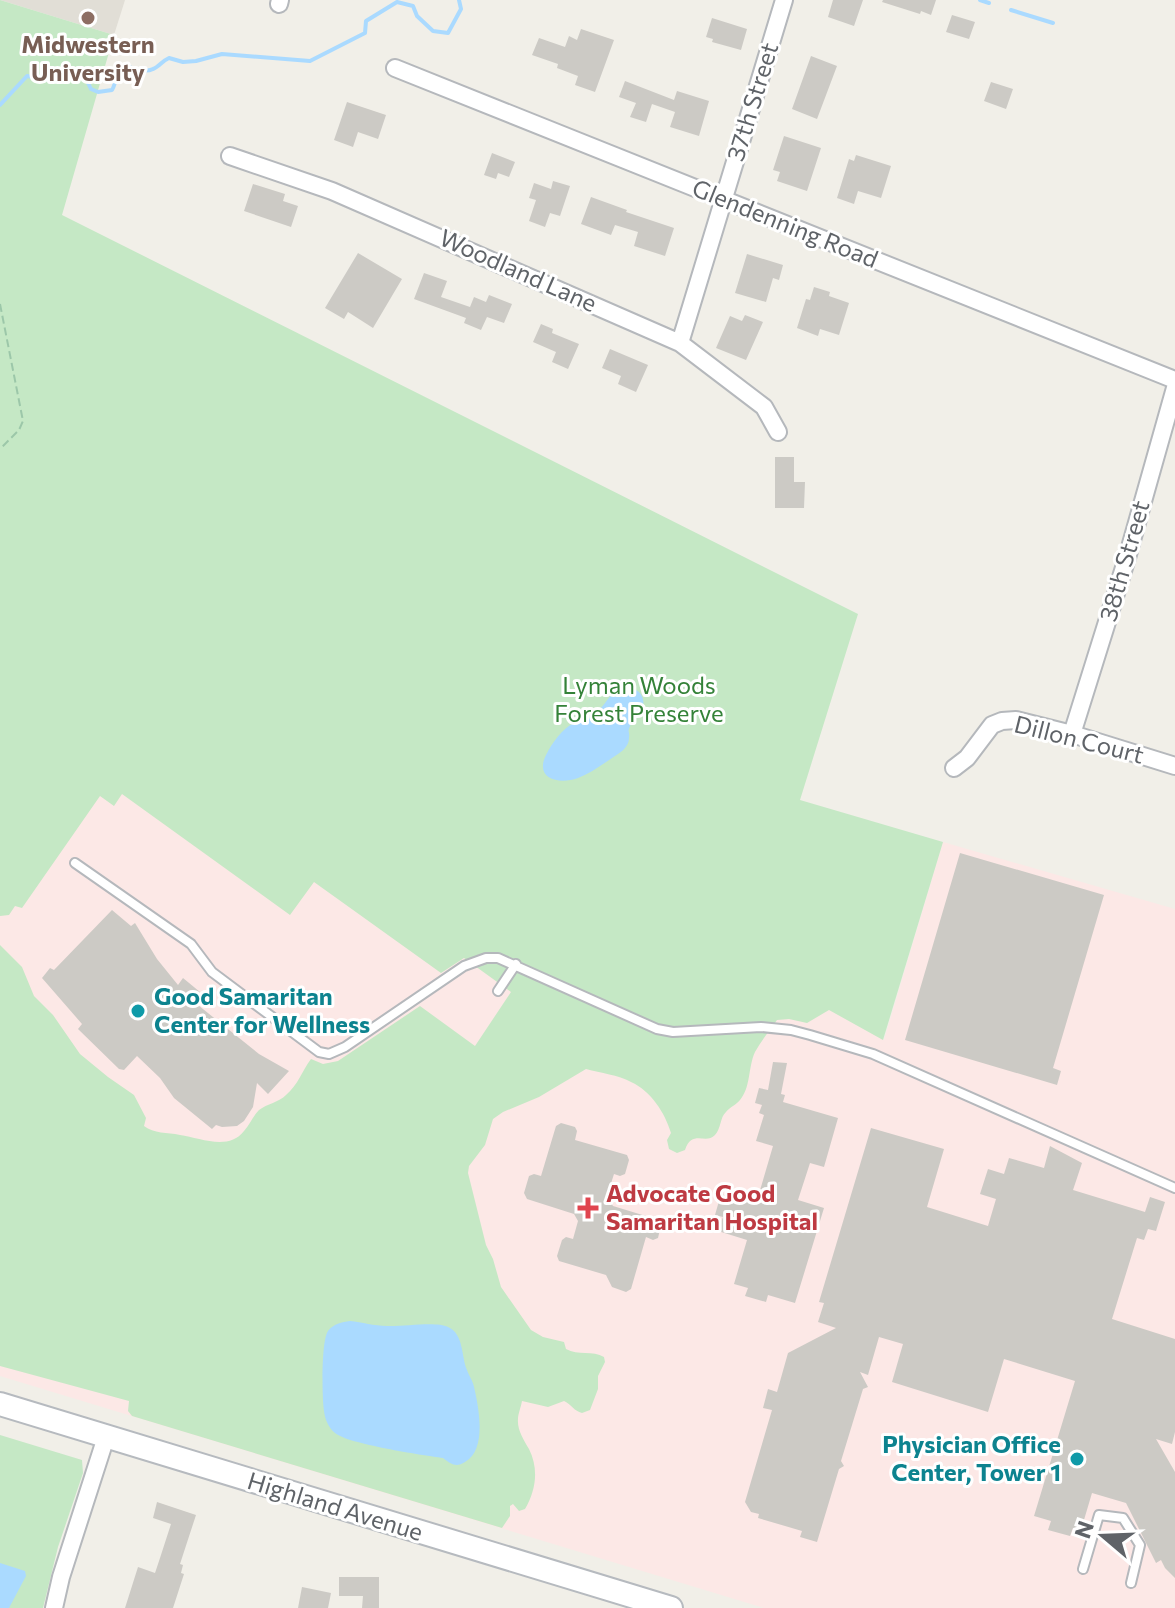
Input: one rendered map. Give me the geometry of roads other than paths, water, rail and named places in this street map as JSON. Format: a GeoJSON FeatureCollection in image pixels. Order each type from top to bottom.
{"type":"FeatureCollection","features":[{"type":"Feature","properties":{"kind":"main road","name":"Highland Avenue"},"geometry":{"type":"LineString","coordinates":[[0,1404],[671,1608]]}},
{"type":"Feature","properties":{"kind":"street","name":"37th Street"},"geometry":{"type":"LineString","coordinates":[[680,343],[784,0]]}},
{"type":"Feature","properties":{"kind":"street","name":"Glendenning Road"},"geometry":{"type":"LineString","coordinates":[[395,68],[1175,380]]}},
{"type":"Feature","properties":{"kind":"street","name":"Woodland Lane"},"geometry":{"type":"LineString","coordinates":[[230,156],[332,191],[680,343],[764,407],[778,432]]}},
{"type":"Feature","properties":{"kind":"street","name":"38th Street"},"geometry":{"type":"LineString","coordinates":[[1072,734],[1127,558],[1175,388]]}},
{"type":"Feature","properties":{"kind":"street","name":"Dillon Court"},"geometry":{"type":"LineString","coordinates":[[954,768],[967,758],[992,725],[1016,720],[1175,766]]}},
{"type":"Feature","properties":{"kind":"street"},"geometry":{"type":"LineString","coordinates":[[54,1608],[106,1437]]}},
{"type":"Feature","properties":{"kind":"lane"},"geometry":{"type":"LineString","coordinates":[[75,863],[191,944],[212,972],[319,1052],[329,1054],[345,1047],[464,966],[486,958],[498,958],[657,1029],[673,1032],[761,1027],[791,1030],[873,1054],[1175,1188]]}},
{"type":"Feature","properties":{"kind":"lane"},"geometry":{"type":"LineString","coordinates":[[498,991],[516,964]]}},
{"type":"Feature","properties":{"kind":"lane"},"geometry":{"type":"LineString","coordinates":[[1083,1569],[1099,1515],[1123,1518],[1140,1545],[1131,1583]]}},
{"type":"Feature","properties":{"kind":"water"},"geometry":{"type":"Polygon","coordinates":[[[620,686],[636,690],[643,701],[641,712],[630,726],[629,741],[624,749],[578,778],[563,781],[546,775],[543,763],[558,737],[570,726],[594,715],[620,686]]]}},
{"type":"Feature","properties":{"kind":"water"},"geometry":{"type":"Polygon","coordinates":[[[350,1321],[382,1326],[436,1324],[453,1330],[459,1340],[478,1406],[479,1439],[472,1456],[459,1465],[443,1458],[354,1441],[333,1431],[326,1420],[323,1404],[324,1346],[330,1329],[350,1321]]]}},
{"type":"Feature","properties":{"kind":"water"},"geometry":{"type":"Polygon","coordinates":[[[0,1563],[25,1571],[26,1576],[9,1608],[0,1608],[0,1563]]]}},
{"type":"Feature","properties":{"kind":"waterway"},"geometry":{"type":"LineString","coordinates":[[0,105],[27,76],[55,81],[76,72],[83,76],[91,89],[98,92],[112,90],[119,65],[149,70],[169,58],[183,62],[222,54],[310,61],[365,33],[366,21],[397,2],[413,6],[417,16],[433,31],[448,33],[461,9],[459,0]]}},
{"type":"Feature","properties":{"kind":"waterway"},"geometry":{"type":"LineString","coordinates":[[980,0],[989,3]]}},
{"type":"Feature","properties":{"kind":"waterway"},"geometry":{"type":"LineString","coordinates":[[1011,10],[1053,23]]}},
{"type":"Feature","properties":{"kind":"place","name":"Midwestern University"},"geometry":{"type":"Point","coordinates":[88,18]}},
{"type":"Feature","properties":{"kind":"place","name":"Good Samaritan Center for Wellness"},"geometry":{"type":"Point","coordinates":[138,1011]}},
{"type":"Feature","properties":{"kind":"place","name":"Advocate Good Samaritan Hospital"},"geometry":{"type":"Point","coordinates":[588,1208]}},
{"type":"Feature","properties":{"kind":"place","name":"Physician Office Center, Tower 1"},"geometry":{"type":"Point","coordinates":[1077,1459]}},
{"type":"Feature","properties":{"kind":"park label","name":"Lyman Woods Forest Preserve"},"geometry":{"type":"Point","coordinates":[639,700]}}]}
